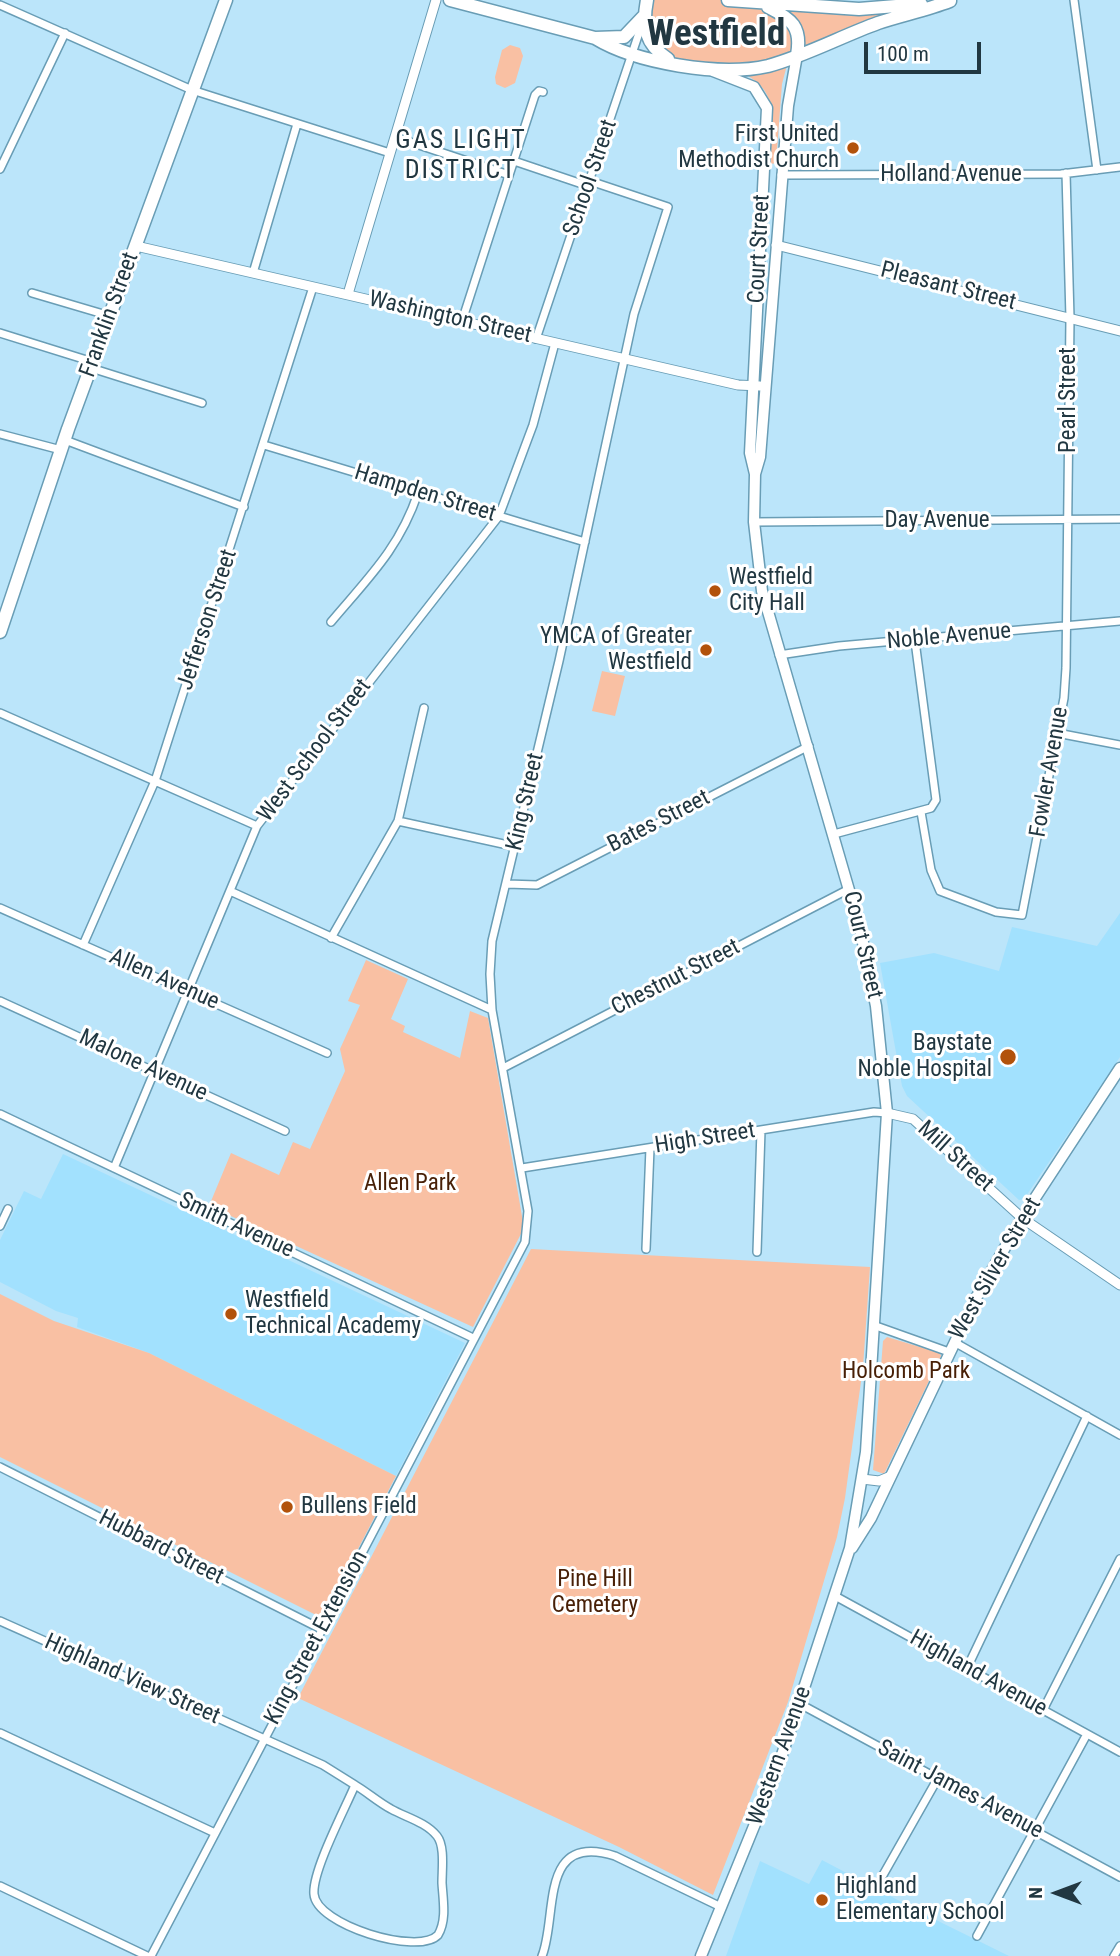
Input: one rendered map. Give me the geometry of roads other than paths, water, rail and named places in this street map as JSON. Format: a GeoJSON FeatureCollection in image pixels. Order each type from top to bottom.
{"type":"FeatureCollection","features":[{"type":"Feature","properties":{"kind":"main road","name":"Franklin Street"},"geometry":{"type":"LineString","coordinates":[[0,632],[63,445],[226,0]]}},
{"type":"Feature","properties":{"kind":"main road"},"geometry":{"type":"LineString","coordinates":[[647,0],[644,16],[649,42],[674,63]]}},
{"type":"Feature","properties":{"kind":"main road"},"geometry":{"type":"LineString","coordinates":[[727,0],[859,9],[953,1]]}},
{"type":"Feature","properties":{"kind":"main road"},"geometry":{"type":"LineString","coordinates":[[459,1],[595,38],[624,37],[644,16]]}},
{"type":"Feature","properties":{"kind":"main road"},"geometry":{"type":"LineString","coordinates":[[595,38],[609,47],[674,63],[748,69],[797,55],[881,23],[953,1]]}},
{"type":"Feature","properties":{"kind":"main road"},"geometry":{"type":"LineString","coordinates":[[762,4],[795,23],[799,34],[797,55]]}},
{"type":"Feature","properties":{"kind":"main road","name":"Court Street"},"geometry":{"type":"LineString","coordinates":[[755,474],[760,457],[781,175],[789,97],[797,55]]}},
{"type":"Feature","properties":{"kind":"main road","name":"Court Street"},"geometry":{"type":"LineString","coordinates":[[698,67],[748,83],[762,97],[767,113],[750,453],[755,474],[754,522],[762,591],[849,889],[875,1000],[887,1113],[876,1326],[862,1479],[849,1553]]}},
{"type":"Feature","properties":{"kind":"main road"},"geometry":{"type":"LineString","coordinates":[[765,173],[781,175]]}},
{"type":"Feature","properties":{"kind":"main road"},"geometry":{"type":"LineString","coordinates":[[761,243],[776,245]]}},
{"type":"Feature","properties":{"kind":"main road"},"geometry":{"type":"LineString","coordinates":[[756,314],[771,314]]}},
{"type":"Feature","properties":{"kind":"main road","name":"West Silver Street"},"geometry":{"type":"LineString","coordinates":[[849,1553],[893,1475],[951,1347],[1022,1218],[1119,1071]]}},
{"type":"Feature","properties":{"kind":"main road","name":"Western Avenue"},"geometry":{"type":"LineString","coordinates":[[701,1956],[772,1783],[849,1553]]}},
{"type":"Feature","properties":{"kind":"street"},"geometry":{"type":"LineString","coordinates":[[348,294],[436,0]]}},
{"type":"Feature","properties":{"kind":"street"},"geometry":{"type":"LineString","coordinates":[[1074,0],[1097,170]]}},
{"type":"Feature","properties":{"kind":"street"},"geometry":{"type":"LineString","coordinates":[[0,5],[192,90],[390,153]]}},
{"type":"Feature","properties":{"kind":"street","name":"School Street"},"geometry":{"type":"LineString","coordinates":[[536,339],[634,54],[644,16]]}},
{"type":"Feature","properties":{"kind":"street"},"geometry":{"type":"LineString","coordinates":[[0,169],[65,33]]}},
{"type":"Feature","properties":{"kind":"street"},"geometry":{"type":"LineString","coordinates":[[462,321],[536,93],[543,92]]}},
{"type":"Feature","properties":{"kind":"street"},"geometry":{"type":"LineString","coordinates":[[253,273],[297,124]]}},
{"type":"Feature","properties":{"kind":"street"},"geometry":{"type":"LineString","coordinates":[[395,137],[509,175]]}},
{"type":"Feature","properties":{"kind":"street"},"geometry":{"type":"LineString","coordinates":[[514,161],[589,183]]}},
{"type":"Feature","properties":{"kind":"street","name":"Holland Avenue"},"geometry":{"type":"LineString","coordinates":[[781,175],[1066,173],[1120,166]]}},
{"type":"Feature","properties":{"kind":"street","name":"Pearl Street"},"geometry":{"type":"LineString","coordinates":[[1066,173],[1070,318],[1066,626]]}},
{"type":"Feature","properties":{"kind":"street","name":"King Street"},"geometry":{"type":"LineString","coordinates":[[523,1246],[529,1222],[522,1168],[492,1010],[492,941],[517,847],[640,295],[668,207],[589,183]]}},
{"type":"Feature","properties":{"kind":"street","name":"Pleasant Street"},"geometry":{"type":"LineString","coordinates":[[776,245],[1120,331]]}},
{"type":"Feature","properties":{"kind":"street","name":"Washington Street"},"geometry":{"type":"LineString","coordinates":[[136,246],[625,359],[752,387],[765,385]]}},
{"type":"Feature","properties":{"kind":"street","name":"Jefferson Street"},"geometry":{"type":"LineString","coordinates":[[83,945],[155,781],[313,287]]}},
{"type":"Feature","properties":{"kind":"street"},"geometry":{"type":"LineString","coordinates":[[32,293],[110,316]]}},
{"type":"Feature","properties":{"kind":"street"},"geometry":{"type":"LineString","coordinates":[[0,333],[202,403]]}},
{"type":"Feature","properties":{"kind":"street","name":"West School Street"},"geometry":{"type":"LineString","coordinates":[[114,1168],[257,825],[499,516],[528,440],[555,343]]}},
{"type":"Feature","properties":{"kind":"street"},"geometry":{"type":"LineString","coordinates":[[0,434],[63,445],[244,507]]}},
{"type":"Feature","properties":{"kind":"street","name":"Hampden Street"},"geometry":{"type":"LineString","coordinates":[[264,445],[586,542]]}},
{"type":"Feature","properties":{"kind":"street"},"geometry":{"type":"LineString","coordinates":[[331,622],[391,553],[410,517],[418,493]]}},
{"type":"Feature","properties":{"kind":"street","name":"Day Avenue"},"geometry":{"type":"LineString","coordinates":[[754,522],[1120,519]]}},
{"type":"Feature","properties":{"kind":"street","name":"Noble Avenue"},"geometry":{"type":"LineString","coordinates":[[779,654],[839,646],[1120,621]]}},
{"type":"Feature","properties":{"kind":"street","name":"Fowler Avenue"},"geometry":{"type":"LineString","coordinates":[[920,812],[936,886],[946,895],[971,904],[1022,915],[1064,698],[1066,626]]}},
{"type":"Feature","properties":{"kind":"street"},"geometry":{"type":"LineString","coordinates":[[834,834],[920,812],[931,808],[936,800],[915,641]]}},
{"type":"Feature","properties":{"kind":"street"},"geometry":{"type":"LineString","coordinates":[[331,938],[398,821],[424,708]]}},
{"type":"Feature","properties":{"kind":"street"},"geometry":{"type":"LineString","coordinates":[[0,713],[257,825]]}},
{"type":"Feature","properties":{"kind":"street"},"geometry":{"type":"LineString","coordinates":[[1057,733],[1120,745]]}},
{"type":"Feature","properties":{"kind":"street","name":"Bates Street"},"geometry":{"type":"LineString","coordinates":[[507,884],[537,885],[809,746]]}},
{"type":"Feature","properties":{"kind":"street"},"geometry":{"type":"LineString","coordinates":[[398,821],[517,847]]}},
{"type":"Feature","properties":{"kind":"street","name":"Chestnut Street"},"geometry":{"type":"LineString","coordinates":[[503,1068],[849,889]]}},
{"type":"Feature","properties":{"kind":"street"},"geometry":{"type":"LineString","coordinates":[[230,891],[492,1010]]}},
{"type":"Feature","properties":{"kind":"street","name":"Allen Avenue"},"geometry":{"type":"LineString","coordinates":[[0,908],[327,1053]]}},
{"type":"Feature","properties":{"kind":"street","name":"Malone Avenue"},"geometry":{"type":"LineString","coordinates":[[0,1001],[285,1131]]}},
{"type":"Feature","properties":{"kind":"street","name":"High Street"},"geometry":{"type":"LineString","coordinates":[[522,1168],[874,1112],[887,1113]]}},
{"type":"Feature","properties":{"kind":"street","name":"Mill Street"},"geometry":{"type":"LineString","coordinates":[[887,1113],[913,1119],[1022,1218],[1120,1285]]}},
{"type":"Feature","properties":{"kind":"street","name":"Smith Avenue"},"geometry":{"type":"LineString","coordinates":[[0,1114],[473,1338]]}},
{"type":"Feature","properties":{"kind":"street"},"geometry":{"type":"LineString","coordinates":[[757,1252],[761,1130]]}},
{"type":"Feature","properties":{"kind":"street"},"geometry":{"type":"LineString","coordinates":[[646,1249],[650,1148]]}},
{"type":"Feature","properties":{"kind":"street"},"geometry":{"type":"LineString","coordinates":[[0,1226],[8,1209]]}},
{"type":"Feature","properties":{"kind":"street","name":"King Street Extension"},"geometry":{"type":"LineString","coordinates":[[149,1956],[523,1246]]}},
{"type":"Feature","properties":{"kind":"street"},"geometry":{"type":"LineString","coordinates":[[876,1326],[951,1347],[1120,1435]]}},
{"type":"Feature","properties":{"kind":"street"},"geometry":{"type":"LineString","coordinates":[[967,1668],[1087,1416]]}},
{"type":"Feature","properties":{"kind":"street","name":"Hubbard Street"},"geometry":{"type":"LineString","coordinates":[[0,1467],[321,1629]]}},
{"type":"Feature","properties":{"kind":"street"},"geometry":{"type":"LineString","coordinates":[[862,1479],[879,1481],[893,1475]]}},
{"type":"Feature","properties":{"kind":"street"},"geometry":{"type":"LineString","coordinates":[[1044,1710],[1120,1559]]}},
{"type":"Feature","properties":{"kind":"street","name":"Highland Avenue"},"geometry":{"type":"LineString","coordinates":[[835,1596],[1120,1752]]}},
{"type":"Feature","properties":{"kind":"street","name":"Highland View Street"},"geometry":{"type":"LineString","coordinates":[[0,1621],[323,1765],[355,1785],[388,1807],[429,1829],[440,1842],[442,1924],[434,1941],[426,1946],[411,1950],[395,1948],[326,1917],[315,1904],[313,1894],[317,1873],[355,1785]]}},
{"type":"Feature","properties":{"kind":"street","name":"Saint James Avenue"},"geometry":{"type":"LineString","coordinates":[[800,1704],[1120,1877]]}},
{"type":"Feature","properties":{"kind":"street"},"geometry":{"type":"LineString","coordinates":[[0,1733],[215,1833]]}},
{"type":"Feature","properties":{"kind":"street"},"geometry":{"type":"LineString","coordinates":[[976,1936],[1087,1734]]}},
{"type":"Feature","properties":{"kind":"street"},"geometry":{"type":"LineString","coordinates":[[883,1875],[938,1779]]}},
{"type":"Feature","properties":{"kind":"street"},"geometry":{"type":"LineString","coordinates":[[542,1956],[554,1881],[569,1861],[583,1854],[615,1856],[721,1907]]}},
{"type":"Feature","properties":{"kind":"street"},"geometry":{"type":"LineString","coordinates":[[0,1886],[149,1956]]}},
{"type":"Feature","properties":{"kind":"street"},"geometry":{"type":"LineString","coordinates":[[1114,1956],[1120,1946]]}},
{"type":"Feature","properties":{"kind":"place","name":"First United Methodist Church"},"geometry":{"type":"Point","coordinates":[853,148]}},
{"type":"Feature","properties":{"kind":"place","name":"Westfield City Hall"},"geometry":{"type":"Point","coordinates":[715,591]}},
{"type":"Feature","properties":{"kind":"place","name":"YMCA of Greater Westfield"},"geometry":{"type":"Point","coordinates":[706,650]}},
{"type":"Feature","properties":{"kind":"place","name":"Baystate Noble Hospital"},"geometry":{"type":"Point","coordinates":[1008,1057]}},
{"type":"Feature","properties":{"kind":"place","name":"Westfield Technical Academy"},"geometry":{"type":"Point","coordinates":[231,1314]}},
{"type":"Feature","properties":{"kind":"place","name":"Bullens Field"},"geometry":{"type":"Point","coordinates":[287,1507]}},
{"type":"Feature","properties":{"kind":"place","name":"Highland Elementary School"},"geometry":{"type":"Point","coordinates":[822,1900]}},
{"type":"Feature","properties":{"kind":"district","name":"Westfield"},"geometry":{"type":"Point","coordinates":[716,36]}},
{"type":"Feature","properties":{"kind":"district","name":"GAS LIGHT DISTRICT"},"geometry":{"type":"Point","coordinates":[461,156]}},
{"type":"Feature","properties":{"kind":"park label","name":"Allen Park"},"geometry":{"type":"Point","coordinates":[410,1184]}},
{"type":"Feature","properties":{"kind":"park label","name":"Holcomb Park"},"geometry":{"type":"Point","coordinates":[906,1372]}},
{"type":"Feature","properties":{"kind":"park label","name":"Pine Hill Cemetery"},"geometry":{"type":"Point","coordinates":[595,1593]}}]}
